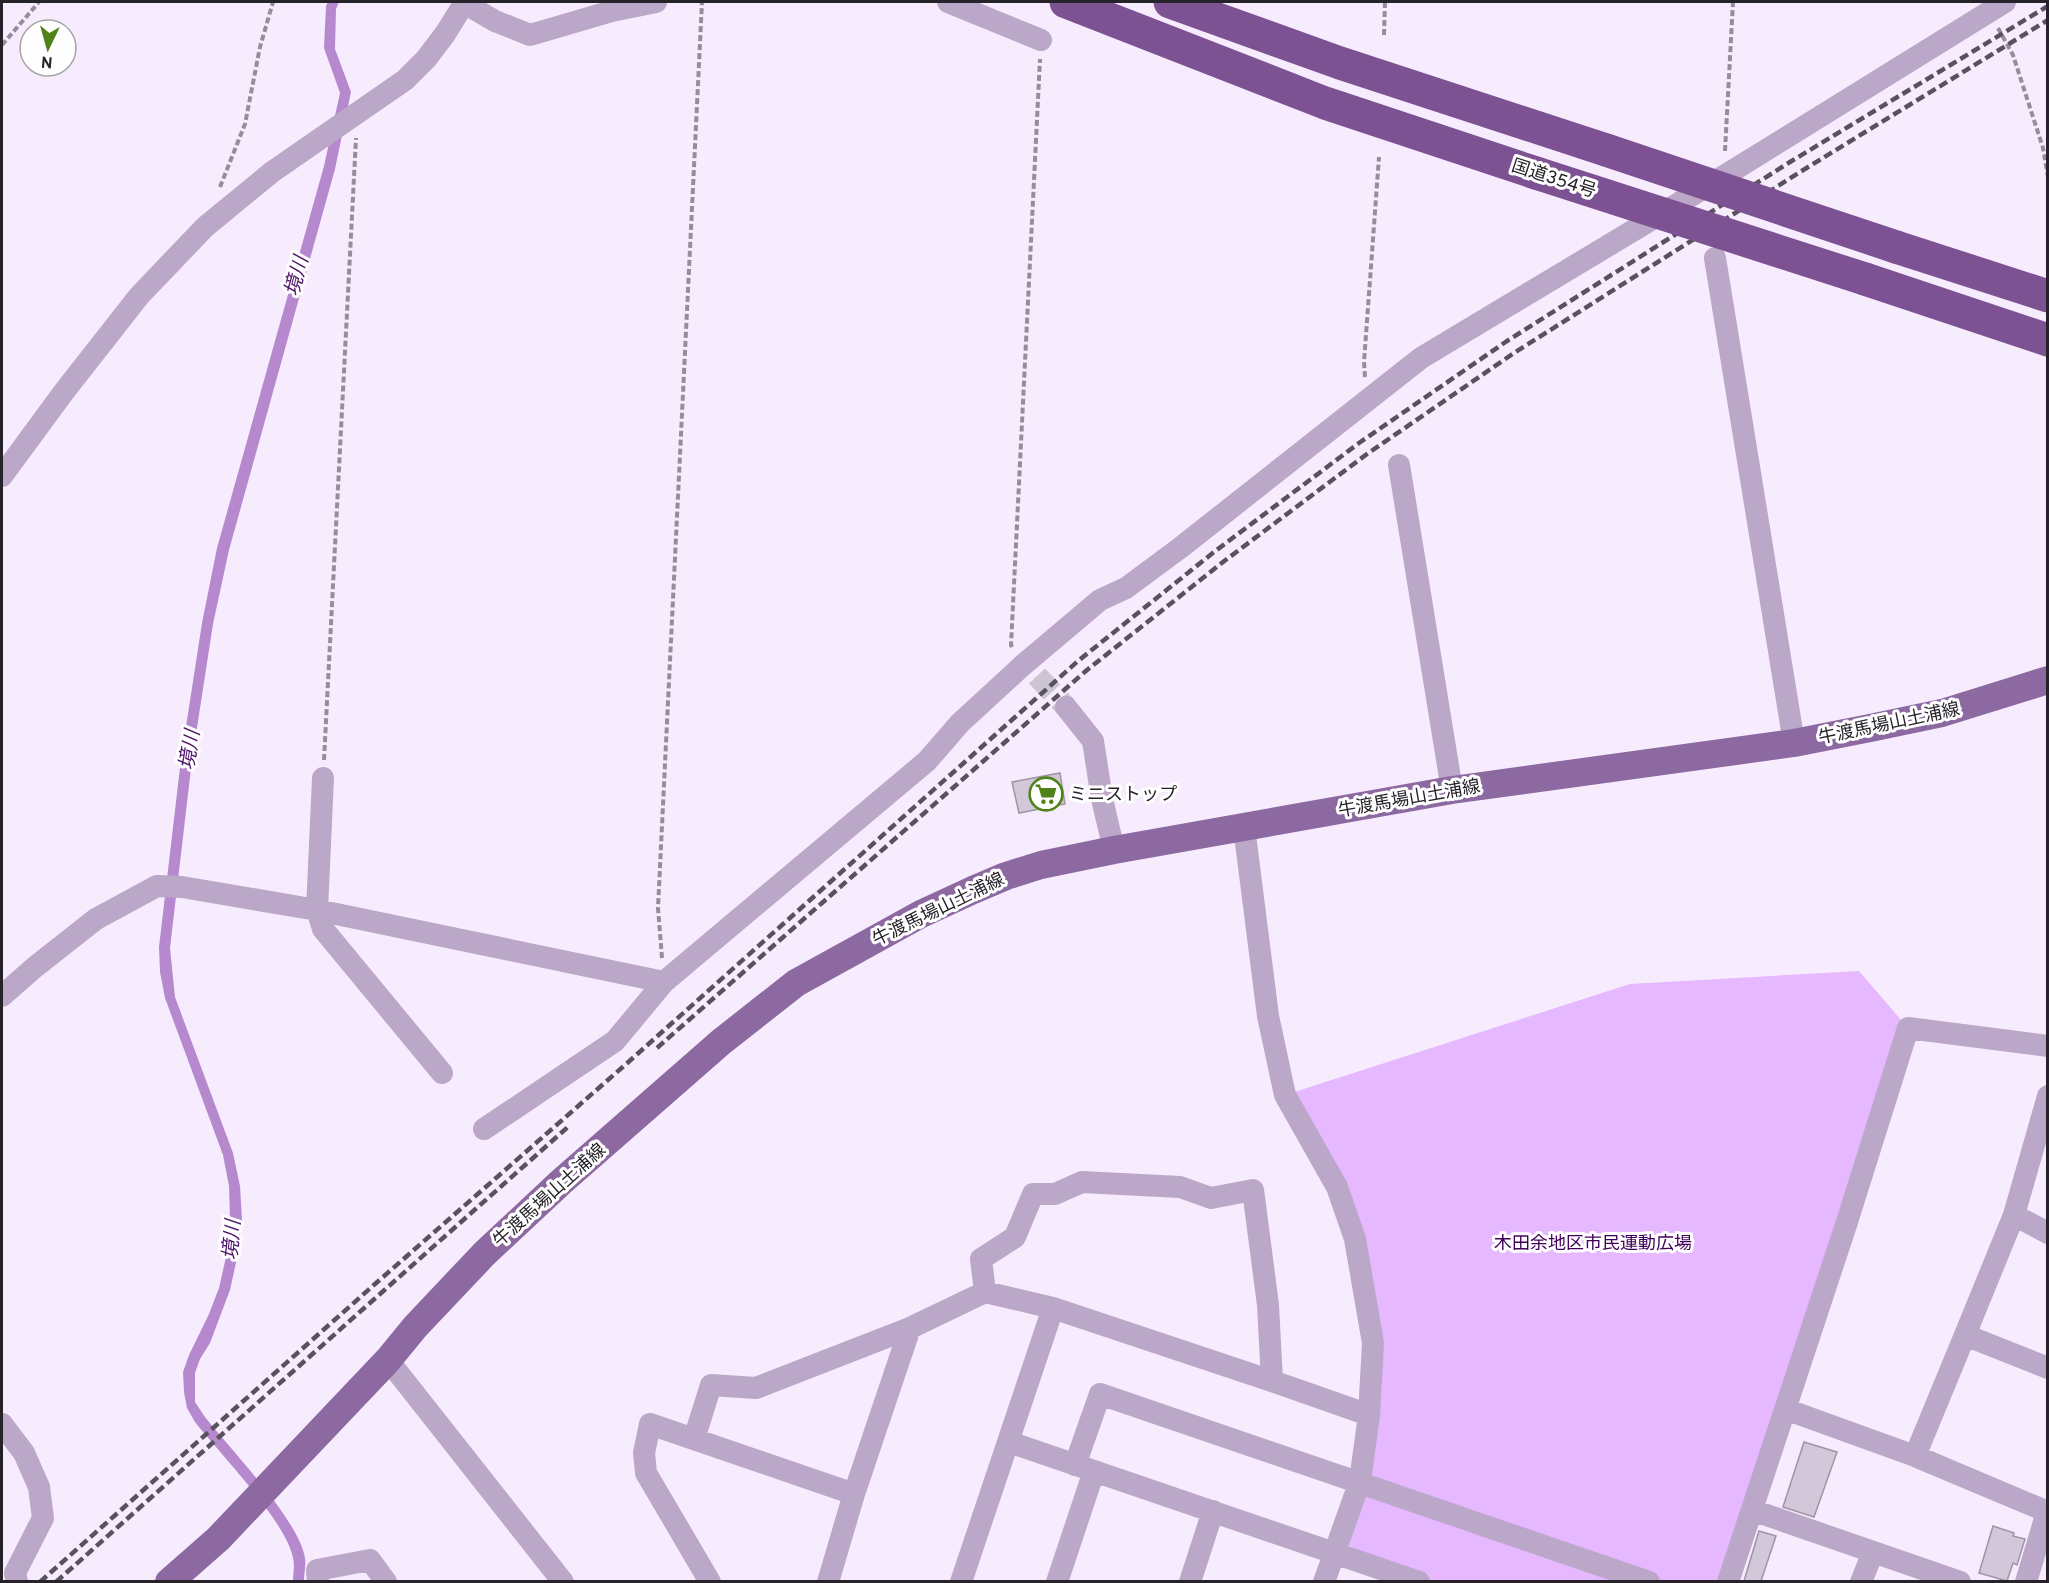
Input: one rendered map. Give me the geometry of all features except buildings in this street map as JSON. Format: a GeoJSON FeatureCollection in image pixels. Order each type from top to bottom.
{"type":"FeatureCollection","features":[{"type":"Feature","properties":{"kind":"highway","name":"国道354号"},"geometry":{"type":"LineString","coordinates":[[1066,2],[1325,103],[2048,340]]}},
{"type":"Feature","properties":{"kind":"highway"},"geometry":{"type":"LineString","coordinates":[[1170,2],[1340,63],[2048,296]]}},
{"type":"Feature","properties":{"kind":"main road","name":"牛渡馬場山土浦線"},"geometry":{"type":"LineString","coordinates":[[169,1581],[218,1539],[388,1360],[415,1327],[484,1254],[561,1182],[721,1041],[796,983],[921,914],[1006,876],[1041,865],[1452,790],[1794,743],[1942,713],[2048,680]]}},
{"type":"Feature","properties":{"kind":"street"},"geometry":{"type":"LineString","coordinates":[[2,476],[139,296],[205,227],[272,172],[405,80],[426,59],[445,34],[464,2],[495,21],[530,35],[612,11],[656,2]]}},
{"type":"Feature","properties":{"kind":"street"},"geometry":{"type":"LineString","coordinates":[[948,2],[1041,40]]}},
{"type":"Feature","properties":{"kind":"street"},"geometry":{"type":"LineString","coordinates":[[484,1129],[615,1041],[664,982],[927,761],[960,723],[1030,670],[1100,600],[1126,588],[1180,548],[1421,358],[1724,176],[2005,2]]}},
{"type":"Feature","properties":{"kind":"street"},"geometry":{"type":"LineString","coordinates":[[1715,258],[1794,743]]}},
{"type":"Feature","properties":{"kind":"street"},"geometry":{"type":"LineString","coordinates":[[1399,465],[1452,790]]}},
{"type":"Feature","properties":{"kind":"street"},"geometry":{"type":"LineString","coordinates":[[1066,707],[1093,741],[1102,799],[1114,850]]}},
{"type":"Feature","properties":{"kind":"street"},"geometry":{"type":"LineString","coordinates":[[323,778],[317,910],[323,929],[442,1073]]}},
{"type":"Feature","properties":{"kind":"street"},"geometry":{"type":"LineString","coordinates":[[1244,827],[1268,1016],[1285,1095],[1337,1186],[1355,1239],[1372,1343],[1369,1415],[1360,1481],[1324,1581]]}},
{"type":"Feature","properties":{"kind":"street"},"geometry":{"type":"LineString","coordinates":[[2,996],[96,919],[157,886],[182,887],[317,910],[664,982]]}},
{"type":"Feature","properties":{"kind":"street"},"geometry":{"type":"LineString","coordinates":[[1728,1581],[1908,1028],[2048,1046]]}},
{"type":"Feature","properties":{"kind":"street"},"geometry":{"type":"LineString","coordinates":[[1915,1456],[2014,1215],[2048,1096]]}},
{"type":"Feature","properties":{"kind":"street"},"geometry":{"type":"LineString","coordinates":[[985,1292],[981,1259],[1015,1237],[1033,1194],[1054,1194],[1082,1182],[1180,1187],[1211,1198],[1253,1190],[1268,1305],[1272,1381]]}},
{"type":"Feature","properties":{"kind":"street"},"geometry":{"type":"LineString","coordinates":[[2014,1215],[2048,1233]]}},
{"type":"Feature","properties":{"kind":"street"},"geometry":{"type":"LineString","coordinates":[[694,1439],[711,1385],[756,1388],[910,1328],[985,1292],[1053,1308],[1369,1415]]}},
{"type":"Feature","properties":{"kind":"street"},"geometry":{"type":"LineString","coordinates":[[960,1581],[1053,1308]]}},
{"type":"Feature","properties":{"kind":"street"},"geometry":{"type":"LineString","coordinates":[[828,1581],[854,1494],[910,1328]]}},
{"type":"Feature","properties":{"kind":"street"},"geometry":{"type":"LineString","coordinates":[[1965,1335],[2048,1368]]}},
{"type":"Feature","properties":{"kind":"street"},"geometry":{"type":"LineString","coordinates":[[388,1360],[563,1581]]}},
{"type":"Feature","properties":{"kind":"street"},"geometry":{"type":"LineString","coordinates":[[1057,1581],[1100,1394],[1649,1581]]}},
{"type":"Feature","properties":{"kind":"street"},"geometry":{"type":"LineString","coordinates":[[1785,1409],[1915,1456],[2047,1512],[2026,1581]]}},
{"type":"Feature","properties":{"kind":"street"},"geometry":{"type":"LineString","coordinates":[[2,1424],[24,1453],[39,1487],[43,1518],[15,1573],[17,1581]]}},
{"type":"Feature","properties":{"kind":"street"},"geometry":{"type":"LineString","coordinates":[[710,1581],[646,1473],[644,1453],[650,1424],[854,1494]]}},
{"type":"Feature","properties":{"kind":"street"},"geometry":{"type":"LineString","coordinates":[[1009,1442],[1419,1581]]}},
{"type":"Feature","properties":{"kind":"street"},"geometry":{"type":"LineString","coordinates":[[1752,1510],[1960,1581]]}},
{"type":"Feature","properties":{"kind":"street"},"geometry":{"type":"LineString","coordinates":[[1190,1581],[1214,1511]]}},
{"type":"Feature","properties":{"kind":"street"},"geometry":{"type":"LineString","coordinates":[[1861,1581],[1873,1552]]}},
{"type":"Feature","properties":{"kind":"street"},"geometry":{"type":"LineString","coordinates":[[318,1581],[317,1570],[370,1560],[386,1581]]}},
{"type":"Feature","properties":{"kind":"path"},"geometry":{"type":"LineString","coordinates":[[2,45],[39,2]]}},
{"type":"Feature","properties":{"kind":"path"},"geometry":{"type":"LineString","coordinates":[[205,227],[245,124],[260,47],[273,2]]}},
{"type":"Feature","properties":{"kind":"path"},"geometry":{"type":"LineString","coordinates":[[664,982],[658,908],[702,2]]}},
{"type":"Feature","properties":{"kind":"path"},"geometry":{"type":"LineString","coordinates":[[1384,35],[1385,2]]}},
{"type":"Feature","properties":{"kind":"path"},"geometry":{"type":"LineString","coordinates":[[1724,176],[1733,2]]}},
{"type":"Feature","properties":{"kind":"path"},"geometry":{"type":"LineString","coordinates":[[1997,26],[2013,56],[2043,148],[2048,177]]}},
{"type":"Feature","properties":{"kind":"path"},"geometry":{"type":"LineString","coordinates":[[1030,670],[1011,645],[1041,40]]}},
{"type":"Feature","properties":{"kind":"path"},"geometry":{"type":"LineString","coordinates":[[323,778],[354,116]]}},
{"type":"Feature","properties":{"kind":"path"},"geometry":{"type":"LineString","coordinates":[[1367,402],[1364,362],[1379,157]]}},
{"type":"Feature","properties":{"kind":"green space","name":"木田余地区市民運動広場"},"geometry":{"type":"Polygon","coordinates":[[[1859,971],[1908,1028],[1728,1581],[1419,1581],[1334,1552],[1369,1415],[1355,1239],[1285,1095],[1630,984],[1859,971]]]}},
{"type":"Feature","properties":{"kind":"water","name":"境川"},"geometry":{"type":"Polygon","coordinates":[[[328,2],[339,2],[336,9],[335,49],[351,92],[335,169],[229,550],[213,624],[192,760],[170,948],[175,997],[233,1153],[240,1186],[242,1219],[230,1290],[210,1343],[195,1373],[195,1402],[277,1505],[300,1542],[305,1558],[304,1581],[293,1581],[293,1558],[288,1543],[278,1526],[251,1488],[195,1422],[187,1408],[183,1372],[219,1288],[226,1257],[230,1219],[229,1186],[223,1155],[165,998],[160,972],[159,947],[181,759],[202,623],[217,548],[324,166],[340,93],[324,48],[328,2]]]}},
{"type":"Feature","properties":{"kind":"tunnel"},"geometry":{"type":"LineString","coordinates":[[1037,676],[1066,707]]}},
{"type":"Feature","properties":{"kind":"railway"},"geometry":{"type":"LineString","coordinates":[[40,1582],[1078,661],[1214,552],[1359,443],[1507,341],[1790,162],[2048,6]]}},
{"type":"Feature","properties":{"kind":"railway"},"geometry":{"type":"LineString","coordinates":[[657,1048],[1087,670],[1223,562],[1367,454],[1514,353],[1800,172],[2048,20]]}},
{"type":"Feature","properties":{"kind":"railway"},"geometry":{"type":"LineString","coordinates":[[56,1582],[569,1126]]}},
{"type":"Feature","properties":{"kind":"place","name":"ミニストップ"},"geometry":{"type":"Point","coordinates":[1046,794]}}]}
